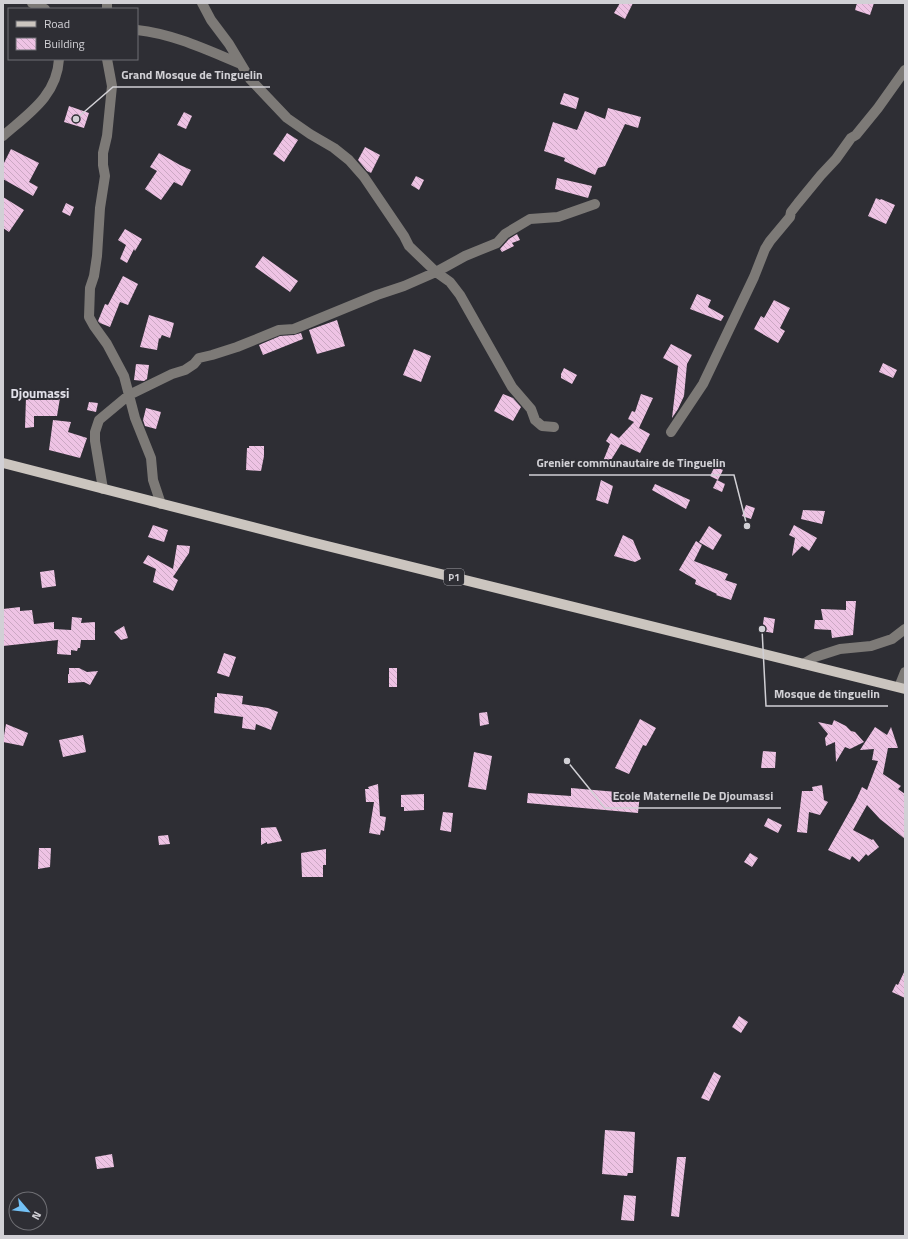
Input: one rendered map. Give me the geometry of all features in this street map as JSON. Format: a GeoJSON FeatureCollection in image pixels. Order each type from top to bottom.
{"type":"FeatureCollection","features":[{"type":"Feature","properties":{"kind":"main road","name":"P1"},"geometry":{"type":"LineString","coordinates":[[3,463],[161,504],[902,688]]}},
{"type":"Feature","properties":{"kind":"street"},"geometry":{"type":"LineString","coordinates":[[32,3],[43,8]]}},
{"type":"Feature","properties":{"kind":"street"},"geometry":{"type":"LineString","coordinates":[[202,3],[250,79],[287,118],[334,148],[349,160],[364,177],[404,236],[409,246],[436,272],[450,282],[460,295],[512,387],[531,409],[535,420],[542,426],[554,427]]}},
{"type":"Feature","properties":{"kind":"street"},"geometry":{"type":"LineString","coordinates":[[138,30],[149,31],[180,39],[241,64]]}},
{"type":"Feature","properties":{"kind":"street"},"geometry":{"type":"LineString","coordinates":[[3,136],[29,114],[51,89],[58,68],[59,60]]}},
{"type":"Feature","properties":{"kind":"street"},"geometry":{"type":"LineString","coordinates":[[107,60],[112,86],[110,110],[103,153],[105,176],[100,208],[97,256],[94,276],[90,288],[89,317],[107,344],[124,376],[135,418],[151,458],[153,480],[161,504]]}},
{"type":"Feature","properties":{"kind":"street"},"geometry":{"type":"LineString","coordinates":[[671,432],[703,384],[770,241],[790,217],[791,212],[798,203],[836,159],[850,138],[856,135],[870,118],[905,70]]}},
{"type":"Feature","properties":{"kind":"street"},"geometry":{"type":"LineString","coordinates":[[103,489],[95,432],[99,420],[128,395],[172,374],[185,370],[194,364],[199,358],[237,347],[279,330],[294,329],[436,272],[465,256],[497,243],[505,234],[530,219],[558,217],[595,204]]}},
{"type":"Feature","properties":{"kind":"street"},"geometry":{"type":"LineString","coordinates":[[803,664],[815,657],[840,649],[871,646],[892,640],[905,629]]}},
{"type":"Feature","properties":{"kind":"street"},"geometry":{"type":"LineString","coordinates":[[902,688],[905,672]]}},
{"type":"Feature","properties":{"kind":"building"},"geometry":{"type":"Polygon","coordinates":[[[620,3],[633,3],[625,19],[614,13],[620,3]]]}},
{"type":"Feature","properties":{"kind":"building"},"geometry":{"type":"Polygon","coordinates":[[[857,3],[874,3],[870,15],[855,10],[857,3]]]}},
{"type":"Feature","properties":{"kind":"building"},"geometry":{"type":"Polygon","coordinates":[[[564,93],[579,98],[576,109],[560,104],[564,93]]]}},
{"type":"Feature","properties":{"kind":"building"},"geometry":{"type":"Polygon","coordinates":[[[69,106],[89,113],[84,128],[64,122],[69,106]]]}},
{"type":"Feature","properties":{"kind":"building"},"geometry":{"type":"Polygon","coordinates":[[[608,108],[641,117],[638,128],[625,124],[605,166],[598,168],[595,175],[564,161],[565,158],[544,151],[553,122],[577,130],[585,111],[605,119],[608,108]]]}},
{"type":"Feature","properties":{"kind":"building"},"geometry":{"type":"Polygon","coordinates":[[[184,112],[192,116],[186,129],[177,125],[184,112]]]}},
{"type":"Feature","properties":{"kind":"building"},"geometry":{"type":"Polygon","coordinates":[[[287,133],[298,140],[284,162],[273,154],[287,133]]]}},
{"type":"Feature","properties":{"kind":"building"},"geometry":{"type":"Polygon","coordinates":[[[365,147],[380,155],[371,173],[367,171],[358,160],[365,147]]]}},
{"type":"Feature","properties":{"kind":"building"},"geometry":{"type":"Polygon","coordinates":[[[11,149],[39,163],[29,182],[38,187],[33,196],[3,179],[3,165],[11,149]]]}},
{"type":"Feature","properties":{"kind":"building"},"geometry":{"type":"Polygon","coordinates":[[[159,153],[191,170],[182,186],[174,182],[161,200],[145,189],[157,171],[150,167],[159,153]]]}},
{"type":"Feature","properties":{"kind":"building"},"geometry":{"type":"Polygon","coordinates":[[[416,176],[424,180],[419,190],[411,185],[416,176]]]}},
{"type":"Feature","properties":{"kind":"building"},"geometry":{"type":"Polygon","coordinates":[[[557,178],[592,186],[588,198],[555,189],[557,178]]]}},
{"type":"Feature","properties":{"kind":"building"},"geometry":{"type":"Polygon","coordinates":[[[3,197],[24,210],[9,232],[3,228],[3,197]]]}},
{"type":"Feature","properties":{"kind":"building"},"geometry":{"type":"Polygon","coordinates":[[[876,198],[895,205],[886,224],[868,216],[876,198]]]}},
{"type":"Feature","properties":{"kind":"building"},"geometry":{"type":"Polygon","coordinates":[[[66,203],[74,207],[70,216],[62,212],[66,203]]]}},
{"type":"Feature","properties":{"kind":"building"},"geometry":{"type":"Polygon","coordinates":[[[125,229],[142,239],[135,251],[134,249],[127,263],[120,259],[126,245],[118,240],[125,229]]]}},
{"type":"Feature","properties":{"kind":"building"},"geometry":{"type":"Polygon","coordinates":[[[517,234],[520,240],[512,243],[514,246],[502,252],[500,249],[509,239],[517,234]]]}},
{"type":"Feature","properties":{"kind":"building"},"geometry":{"type":"Polygon","coordinates":[[[263,256],[298,281],[290,292],[255,267],[263,256]]]}},
{"type":"Feature","properties":{"kind":"building"},"geometry":{"type":"Polygon","coordinates":[[[123,276],[138,284],[128,305],[120,302],[110,327],[98,321],[105,304],[108,305],[123,276]]]}},
{"type":"Feature","properties":{"kind":"building"},"geometry":{"type":"Polygon","coordinates":[[[697,294],[711,300],[708,307],[724,316],[721,321],[690,309],[697,294]]]}},
{"type":"Feature","properties":{"kind":"building"},"geometry":{"type":"Polygon","coordinates":[[[774,300],[790,308],[780,328],[785,331],[778,343],[754,329],[761,316],[764,318],[774,300]]]}},
{"type":"Feature","properties":{"kind":"building"},"geometry":{"type":"Polygon","coordinates":[[[149,315],[174,323],[170,338],[162,335],[160,339],[159,338],[157,350],[140,347],[149,315]]]}},
{"type":"Feature","properties":{"kind":"building"},"geometry":{"type":"Polygon","coordinates":[[[337,320],[345,346],[317,354],[309,330],[337,320]]]}},
{"type":"Feature","properties":{"kind":"building"},"geometry":{"type":"Polygon","coordinates":[[[301,333],[303,339],[263,355],[259,345],[280,336],[301,333]]]}},
{"type":"Feature","properties":{"kind":"building"},"geometry":{"type":"Polygon","coordinates":[[[671,344],[692,355],[687,364],[684,396],[672,418],[678,366],[663,358],[671,344]]]}},
{"type":"Feature","properties":{"kind":"building"},"geometry":{"type":"Polygon","coordinates":[[[414,349],[431,356],[421,382],[403,375],[414,349]]]}},
{"type":"Feature","properties":{"kind":"building"},"geometry":{"type":"Polygon","coordinates":[[[883,363],[897,370],[893,378],[879,372],[883,363]]]}},
{"type":"Feature","properties":{"kind":"building"},"geometry":{"type":"Polygon","coordinates":[[[136,364],[149,365],[147,379],[144,381],[134,380],[136,364]]]}},
{"type":"Feature","properties":{"kind":"building"},"geometry":{"type":"Polygon","coordinates":[[[564,368],[577,375],[572,384],[561,378],[564,368]]]}},
{"type":"Feature","properties":{"kind":"building"},"geometry":{"type":"Polygon","coordinates":[[[32,394],[60,398],[57,416],[34,416],[34,427],[25,428],[26,397],[32,397],[32,394]]]}},
{"type":"Feature","properties":{"kind":"building"},"geometry":{"type":"Polygon","coordinates":[[[503,394],[513,398],[521,407],[513,421],[494,411],[503,394]]]}},
{"type":"Feature","properties":{"kind":"building"},"geometry":{"type":"Polygon","coordinates":[[[641,394],[653,398],[639,428],[650,434],[640,453],[621,444],[606,468],[601,466],[610,444],[606,441],[611,433],[619,438],[634,422],[628,419],[632,411],[635,412],[641,394]]]}},
{"type":"Feature","properties":{"kind":"building"},"geometry":{"type":"Polygon","coordinates":[[[89,402],[98,403],[96,412],[87,410],[89,402]]]}},
{"type":"Feature","properties":{"kind":"building"},"geometry":{"type":"Polygon","coordinates":[[[146,408],[161,412],[156,429],[145,426],[143,420],[146,408]]]}},
{"type":"Feature","properties":{"kind":"building"},"geometry":{"type":"Polygon","coordinates":[[[53,420],[71,422],[68,432],[87,438],[80,458],[49,450],[53,420]]]}},
{"type":"Feature","properties":{"kind":"building"},"geometry":{"type":"Polygon","coordinates":[[[249,446],[264,446],[261,471],[246,470],[247,448],[249,448],[249,446]]]}},
{"type":"Feature","properties":{"kind":"building"},"geometry":{"type":"Polygon","coordinates":[[[715,466],[723,470],[718,480],[710,476],[715,466]]]}},
{"type":"Feature","properties":{"kind":"building"},"geometry":{"type":"Polygon","coordinates":[[[601,480],[613,486],[608,504],[596,500],[601,480]]]}},
{"type":"Feature","properties":{"kind":"building"},"geometry":{"type":"Polygon","coordinates":[[[717,480],[725,484],[722,492],[713,488],[717,480]]]}},
{"type":"Feature","properties":{"kind":"building"},"geometry":{"type":"Polygon","coordinates":[[[655,484],[690,500],[686,509],[652,490],[655,484]]]}},
{"type":"Feature","properties":{"kind":"building"},"geometry":{"type":"Polygon","coordinates":[[[746,505],[755,508],[751,519],[742,516],[746,505]]]}},
{"type":"Feature","properties":{"kind":"building"},"geometry":{"type":"Polygon","coordinates":[[[803,510],[825,511],[822,524],[801,519],[803,510]]]}},
{"type":"Feature","properties":{"kind":"building"},"geometry":{"type":"Polygon","coordinates":[[[153,525],[168,530],[164,542],[148,537],[153,525]]]}},
{"type":"Feature","properties":{"kind":"building"},"geometry":{"type":"Polygon","coordinates":[[[794,525],[817,538],[809,551],[802,546],[792,556],[795,538],[789,535],[794,525]]]}},
{"type":"Feature","properties":{"kind":"building"},"geometry":{"type":"Polygon","coordinates":[[[709,526],[722,535],[713,550],[699,542],[709,526]]]}},
{"type":"Feature","properties":{"kind":"building"},"geometry":{"type":"Polygon","coordinates":[[[623,535],[633,540],[641,559],[635,562],[614,556],[623,535]]]}},
{"type":"Feature","properties":{"kind":"building"},"geometry":{"type":"Polygon","coordinates":[[[696,541],[702,545],[694,561],[728,574],[725,580],[737,584],[731,600],[716,595],[717,594],[695,584],[696,580],[679,570],[696,541]]]}},
{"type":"Feature","properties":{"kind":"building"},"geometry":{"type":"Polygon","coordinates":[[[177,545],[190,546],[189,553],[173,577],[178,580],[173,591],[153,582],[156,569],[143,563],[148,555],[173,569],[177,545]]]}},
{"type":"Feature","properties":{"kind":"building"},"geometry":{"type":"Polygon","coordinates":[[[54,570],[56,586],[42,588],[40,572],[54,570]]]}},
{"type":"Feature","properties":{"kind":"building"},"geometry":{"type":"Polygon","coordinates":[[[846,601],[856,601],[853,635],[832,638],[831,630],[814,629],[815,620],[823,620],[821,609],[846,610],[846,601]]]}},
{"type":"Feature","properties":{"kind":"building"},"geometry":{"type":"Polygon","coordinates":[[[20,607],[20,611],[32,610],[34,624],[54,622],[54,629],[71,630],[72,617],[82,618],[81,623],[95,622],[95,640],[81,640],[80,648],[78,648],[77,651],[71,650],[71,655],[57,654],[58,640],[3,646],[3,609],[20,607]]]}},
{"type":"Feature","properties":{"kind":"building"},"geometry":{"type":"Polygon","coordinates":[[[764,617],[775,619],[773,633],[762,631],[764,617]]]}},
{"type":"Feature","properties":{"kind":"building"},"geometry":{"type":"Polygon","coordinates":[[[124,626],[128,638],[121,640],[114,632],[124,626]]]}},
{"type":"Feature","properties":{"kind":"building"},"geometry":{"type":"Polygon","coordinates":[[[224,653],[236,657],[229,677],[217,673],[224,653]]]}},
{"type":"Feature","properties":{"kind":"building"},"geometry":{"type":"Polygon","coordinates":[[[69,668],[79,668],[87,672],[98,671],[90,685],[84,682],[68,683],[69,668]]]}},
{"type":"Feature","properties":{"kind":"building"},"geometry":{"type":"Polygon","coordinates":[[[389,668],[397,668],[397,687],[389,687],[389,668]]]}},
{"type":"Feature","properties":{"kind":"building"},"geometry":{"type":"Polygon","coordinates":[[[217,693],[243,696],[242,704],[268,708],[278,712],[271,730],[256,724],[255,730],[242,728],[243,717],[214,713],[215,697],[217,697],[217,693]]]}},
{"type":"Feature","properties":{"kind":"building"},"geometry":{"type":"Polygon","coordinates":[[[487,712],[489,724],[480,726],[479,713],[487,712]]]}},
{"type":"Feature","properties":{"kind":"building"},"geometry":{"type":"Polygon","coordinates":[[[640,719],[656,728],[646,746],[643,745],[629,774],[615,768],[640,719]]]}},
{"type":"Feature","properties":{"kind":"building"},"geometry":{"type":"Polygon","coordinates":[[[834,720],[855,732],[864,742],[850,749],[845,747],[836,762],[835,742],[826,746],[825,738],[828,734],[818,722],[832,725],[834,720]]]}},
{"type":"Feature","properties":{"kind":"building"},"geometry":{"type":"Polygon","coordinates":[[[6,724],[28,733],[23,746],[3,742],[6,724]]]}},
{"type":"Feature","properties":{"kind":"building"},"geometry":{"type":"Polygon","coordinates":[[[875,727],[887,735],[891,727],[898,748],[888,748],[883,774],[901,786],[898,789],[905,794],[905,839],[880,819],[867,805],[853,830],[872,840],[873,839],[879,847],[868,856],[866,854],[859,862],[852,856],[850,860],[828,850],[862,787],[867,790],[878,761],[872,760],[874,749],[860,750],[875,727]]]}},
{"type":"Feature","properties":{"kind":"building"},"geometry":{"type":"Polygon","coordinates":[[[83,735],[86,752],[63,757],[59,740],[83,735]]]}},
{"type":"Feature","properties":{"kind":"building"},"geometry":{"type":"Polygon","coordinates":[[[763,751],[776,752],[775,768],[761,768],[763,751]]]}},
{"type":"Feature","properties":{"kind":"building"},"geometry":{"type":"Polygon","coordinates":[[[474,752],[492,756],[486,790],[468,787],[474,752]]]}},
{"type":"Feature","properties":{"kind":"building"},"geometry":{"type":"Polygon","coordinates":[[[378,784],[380,816],[386,817],[384,831],[381,830],[380,835],[369,833],[374,802],[366,802],[365,789],[369,789],[368,787],[378,784]]]}},
{"type":"Feature","properties":{"kind":"building"},"geometry":{"type":"Polygon","coordinates":[[[822,785],[824,800],[828,802],[820,815],[809,812],[807,833],[797,832],[802,791],[813,791],[812,787],[822,785]]]}},
{"type":"Feature","properties":{"kind":"building"},"geometry":{"type":"Polygon","coordinates":[[[571,788],[640,794],[638,813],[527,803],[528,793],[571,796],[571,788]]]}},
{"type":"Feature","properties":{"kind":"building"},"geometry":{"type":"Polygon","coordinates":[[[424,794],[424,810],[404,811],[404,807],[401,807],[401,795],[424,794]]]}},
{"type":"Feature","properties":{"kind":"building"},"geometry":{"type":"Polygon","coordinates":[[[443,812],[453,813],[451,832],[440,830],[443,812]]]}},
{"type":"Feature","properties":{"kind":"building"},"geometry":{"type":"Polygon","coordinates":[[[768,818],[782,825],[778,833],[764,826],[768,818]]]}},
{"type":"Feature","properties":{"kind":"building"},"geometry":{"type":"Polygon","coordinates":[[[276,827],[282,841],[267,844],[267,842],[261,845],[261,828],[276,827]]]}},
{"type":"Feature","properties":{"kind":"building"},"geometry":{"type":"Polygon","coordinates":[[[168,835],[170,844],[159,845],[158,836],[168,835]]]}},
{"type":"Feature","properties":{"kind":"building"},"geometry":{"type":"Polygon","coordinates":[[[39,848],[51,848],[50,867],[38,869],[39,848]]]}},
{"type":"Feature","properties":{"kind":"building"},"geometry":{"type":"Polygon","coordinates":[[[326,849],[326,865],[323,865],[323,877],[302,877],[301,853],[326,849]]]}},
{"type":"Feature","properties":{"kind":"building"},"geometry":{"type":"Polygon","coordinates":[[[750,853],[758,858],[752,867],[744,862],[750,853]]]}},
{"type":"Feature","properties":{"kind":"building"},"geometry":{"type":"Polygon","coordinates":[[[905,970],[905,998],[892,992],[896,984],[898,985],[905,970]]]}},
{"type":"Feature","properties":{"kind":"building"},"geometry":{"type":"Polygon","coordinates":[[[739,1016],[748,1022],[741,1033],[732,1027],[739,1016]]]}},
{"type":"Feature","properties":{"kind":"building"},"geometry":{"type":"Polygon","coordinates":[[[714,1072],[721,1076],[709,1101],[701,1098],[714,1072]]]}},
{"type":"Feature","properties":{"kind":"building"},"geometry":{"type":"Polygon","coordinates":[[[605,1130],[635,1132],[633,1173],[628,1173],[627,1176],[602,1174],[605,1130]]]}},
{"type":"Feature","properties":{"kind":"building"},"geometry":{"type":"Polygon","coordinates":[[[112,1154],[114,1167],[97,1169],[95,1157],[112,1154]]]}},
{"type":"Feature","properties":{"kind":"building"},"geometry":{"type":"Polygon","coordinates":[[[677,1157],[686,1157],[679,1217],[671,1216],[677,1157]]]}},
{"type":"Feature","properties":{"kind":"building"},"geometry":{"type":"Polygon","coordinates":[[[624,1195],[636,1196],[634,1221],[621,1220],[624,1195]]]}},
{"type":"Feature","properties":{"kind":"place","name":"Grand Mosque de Tinguelin"},"geometry":{"type":"Point","coordinates":[76,119]}},
{"type":"Feature","properties":{"kind":"place","name":"Grenier communautaire de Tinguelin"},"geometry":{"type":"Point","coordinates":[747,526]}},
{"type":"Feature","properties":{"kind":"place","name":"Mosque de tinguelin"},"geometry":{"type":"Point","coordinates":[762,629]}},
{"type":"Feature","properties":{"kind":"place","name":"Ecole Maternelle De Djoumassi"},"geometry":{"type":"Point","coordinates":[567,761]}},
{"type":"Feature","properties":{"kind":"district","name":"Djoumassi"},"geometry":{"type":"Point","coordinates":[40,393]}}]}
